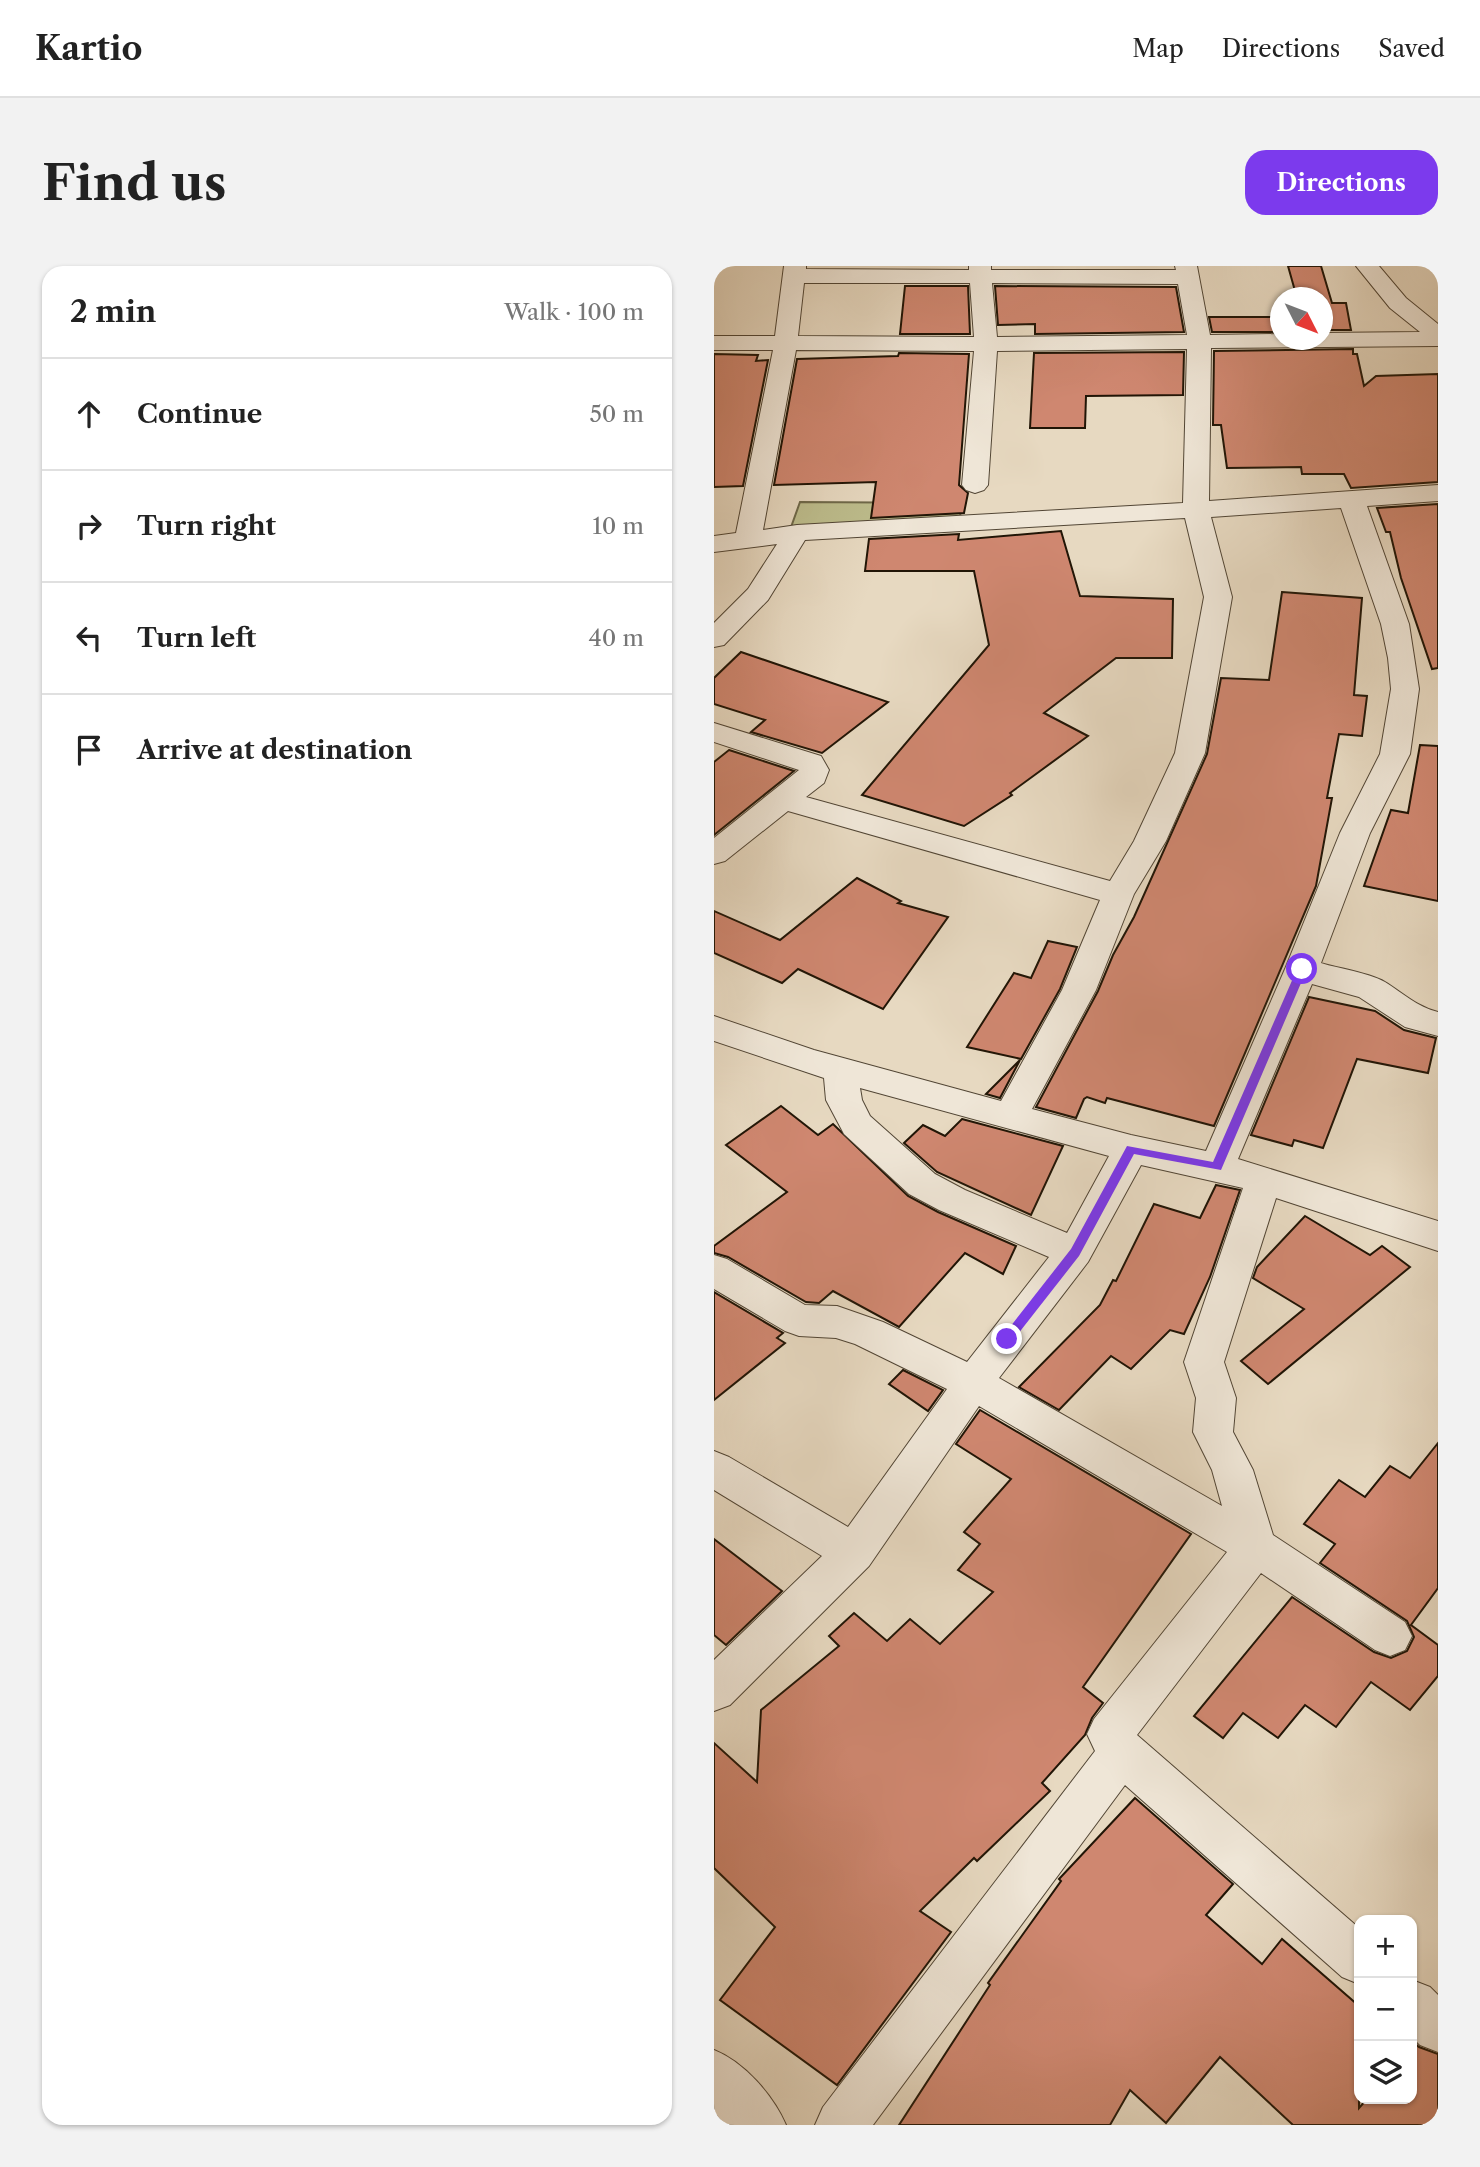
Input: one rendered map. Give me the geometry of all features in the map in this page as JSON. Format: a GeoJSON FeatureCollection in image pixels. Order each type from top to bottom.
{"type":"FeatureCollection","features":[{"type":"Feature","properties":{"kind":"street"},"geometry":{"type":"LineString","coordinates":[[1367,266],[1398,303],[1438,337]]}},
{"type":"Feature","properties":{"kind":"street"},"geometry":{"type":"LineString","coordinates":[[748,538],[786,344],[795,271],[1188,271],[1199,340],[1196,510],[1218,597],[1191,753],[1156,829],[1118,894],[1079,990],[1010,1118]]}},
{"type":"Feature","properties":{"kind":"street"},"geometry":{"type":"LineString","coordinates":[[975,485],[986,344],[980,272]]}},
{"type":"Feature","properties":{"kind":"street"},"geometry":{"type":"LineString","coordinates":[[1398,303],[1438,303]]}},
{"type":"Feature","properties":{"kind":"street"},"geometry":{"type":"LineString","coordinates":[[714,343],[986,344],[1438,337]]}},
{"type":"Feature","properties":{"kind":"street"},"geometry":{"type":"LineString","coordinates":[[714,544],[797,533],[1352,501],[1438,493]]}},
{"type":"Feature","properties":{"kind":"street"},"geometry":{"type":"LineString","coordinates":[[1217,1167],[1302,969],[1355,833],[1395,754],[1405,689],[1397,632],[1352,501]]}},
{"type":"Feature","properties":{"kind":"street"},"geometry":{"type":"LineString","coordinates":[[714,639],[758,594],[797,533]]}},
{"type":"Feature","properties":{"kind":"street"},"geometry":{"type":"LineString","coordinates":[[714,732],[810,763],[814,769],[813,776],[714,854]]}},
{"type":"Feature","properties":{"kind":"street"},"geometry":{"type":"LineString","coordinates":[[782,800],[1118,894]]}},
{"type":"Feature","properties":{"kind":"street"},"geometry":{"type":"LineString","coordinates":[[1302,969],[1371,989],[1392,1005],[1418,1019],[1438,1024]]}},
{"type":"Feature","properties":{"kind":"street"},"geometry":{"type":"LineString","coordinates":[[714,1028],[840,1070],[1010,1118],[1264,1180],[1438,1236]]}},
{"type":"Feature","properties":{"kind":"street"},"geometry":{"type":"LineString","coordinates":[[840,1070],[844,1100],[857,1125],[922,1184],[951,1200],[1075,1252]]}},
{"type":"Feature","properties":{"kind":"street"},"geometry":{"type":"LineString","coordinates":[[716,1685],[854,1553],[973,1383],[1075,1252],[1131,1149]]}},
{"type":"Feature","properties":{"kind":"street"},"geometry":{"type":"LineString","coordinates":[[1256,1547],[1232,1470],[1213,1432],[1216,1398],[1204,1362],[1264,1180]]}},
{"type":"Feature","properties":{"kind":"street"},"geometry":{"type":"LineString","coordinates":[[714,1270],[799,1320],[837,1322],[869,1333],[973,1383],[1256,1547],[1390,1636]]}},
{"type":"Feature","properties":{"kind":"street"},"geometry":{"type":"LineString","coordinates":[[714,1469],[854,1553]]}},
{"type":"Feature","properties":{"kind":"street"},"geometry":{"type":"LineString","coordinates":[[1256,1547],[1111,1734],[1122,1752],[1354,1956]]}},
{"type":"Feature","properties":{"kind":"street"},"geometry":{"type":"LineString","coordinates":[[841,2125],[1122,1752]]}},
{"type":"Feature","properties":{"kind":"street"},"geometry":{"type":"LineString","coordinates":[[1417,2009],[1438,2027]]}},
{"type":"Feature","properties":{"kind":"street"},"geometry":{"type":"LineString","coordinates":[[714,2075],[760,2125]]}},
{"type":"Feature","properties":{"kind":"green space"},"geometry":{"type":"Polygon","coordinates":[[[800,502],[961,503],[960,520],[790,530],[800,502]]]}},
{"type":"Feature","properties":{"kind":"building"},"geometry":{"type":"Polygon","coordinates":[[[1288,266],[1321,266],[1327,287],[1294,287],[1288,266]]]}},
{"type":"Feature","properties":{"kind":"building"},"geometry":{"type":"Polygon","coordinates":[[[905,286],[968,286],[970,334],[900,334],[905,286]]]}},
{"type":"Feature","properties":{"kind":"building"},"geometry":{"type":"Polygon","coordinates":[[[995,286],[1176,287],[1184,332],[1035,334],[1035,324],[998,325],[995,286]]]}},
{"type":"Feature","properties":{"kind":"building"},"geometry":{"type":"Polygon","coordinates":[[[1333,303],[1346,303],[1351,330],[1333,330],[1333,303]]]}},
{"type":"Feature","properties":{"kind":"building"},"geometry":{"type":"Polygon","coordinates":[[[1209,317],[1270,317],[1270,332],[1212,332],[1209,317]]]}},
{"type":"Feature","properties":{"kind":"building"},"geometry":{"type":"Polygon","coordinates":[[[1353,349],[1353,354],[1357,354],[1364,386],[1376,376],[1438,374],[1438,482],[1351,488],[1344,474],[1302,474],[1301,467],[1227,468],[1221,425],[1213,425],[1214,351],[1353,349]]]}},
{"type":"Feature","properties":{"kind":"building"},"geometry":{"type":"Polygon","coordinates":[[[1184,352],[1183,395],[1086,396],[1085,428],[1030,428],[1034,353],[1184,352]]]}},
{"type":"Feature","properties":{"kind":"building"},"geometry":{"type":"Polygon","coordinates":[[[899,353],[969,354],[959,485],[968,493],[964,513],[871,518],[876,482],[774,485],[797,359],[898,356],[899,353]]]}},
{"type":"Feature","properties":{"kind":"building"},"geometry":{"type":"Polygon","coordinates":[[[714,354],[758,355],[756,361],[768,360],[743,486],[714,487],[714,354]]]}},
{"type":"Feature","properties":{"kind":"building"},"geometry":{"type":"Polygon","coordinates":[[[1438,504],[1438,668],[1432,669],[1401,578],[1390,532],[1386,532],[1377,508],[1438,504]]]}},
{"type":"Feature","properties":{"kind":"building"},"geometry":{"type":"Polygon","coordinates":[[[1061,531],[1080,596],[1173,599],[1172,658],[1116,658],[1044,713],[1088,736],[1010,793],[1012,795],[964,826],[862,795],[989,645],[974,571],[865,571],[869,539],[959,534],[958,540],[1061,531]]]}},
{"type":"Feature","properties":{"kind":"building"},"geometry":{"type":"Polygon","coordinates":[[[1282,592],[1362,598],[1354,695],[1367,696],[1362,736],[1339,734],[1327,798],[1332,798],[1316,886],[1214,1126],[1107,1098],[1105,1103],[1087,1097],[1076,1118],[1036,1107],[1134,917],[1207,754],[1221,678],[1269,680],[1282,592]]]}},
{"type":"Feature","properties":{"kind":"building"},"geometry":{"type":"Polygon","coordinates":[[[741,652],[888,702],[822,753],[751,732],[765,720],[714,704],[714,678],[741,652]]]}},
{"type":"Feature","properties":{"kind":"building"},"geometry":{"type":"Polygon","coordinates":[[[1420,745],[1438,746],[1438,901],[1364,886],[1391,810],[1408,813],[1420,745]]]}},
{"type":"Feature","properties":{"kind":"building"},"geometry":{"type":"Polygon","coordinates":[[[729,750],[794,771],[714,835],[714,762],[729,750]]]}},
{"type":"Feature","properties":{"kind":"building"},"geometry":{"type":"Polygon","coordinates":[[[857,878],[901,901],[898,903],[948,917],[883,1009],[798,969],[782,983],[714,953],[714,911],[780,940],[857,878]]]}},
{"type":"Feature","properties":{"kind":"building"},"geometry":{"type":"Polygon","coordinates":[[[1048,941],[1077,947],[1060,989],[1021,1059],[967,1047],[1014,973],[1031,978],[1048,941]]]}},
{"type":"Feature","properties":{"kind":"building"},"geometry":{"type":"Polygon","coordinates":[[[1309,997],[1375,1011],[1404,1030],[1436,1038],[1428,1073],[1357,1059],[1323,1148],[1294,1140],[1292,1146],[1251,1135],[1309,997]]]}},
{"type":"Feature","properties":{"kind":"building"},"geometry":{"type":"Polygon","coordinates":[[[1020,1060],[1000,1098],[986,1094],[1020,1060]]]}},
{"type":"Feature","properties":{"kind":"building"},"geometry":{"type":"Polygon","coordinates":[[[781,1106],[818,1135],[833,1124],[908,1196],[1016,1246],[1003,1274],[965,1253],[899,1327],[833,1291],[819,1303],[806,1302],[728,1257],[714,1253],[714,1246],[787,1192],[726,1145],[781,1106]]]}},
{"type":"Feature","properties":{"kind":"building"},"geometry":{"type":"Polygon","coordinates":[[[962,1119],[1063,1146],[1031,1215],[937,1172],[904,1143],[923,1125],[945,1136],[962,1119]]]}},
{"type":"Feature","properties":{"kind":"building"},"geometry":{"type":"Polygon","coordinates":[[[1216,1185],[1240,1190],[1210,1277],[1184,1334],[1170,1330],[1131,1369],[1111,1356],[1059,1410],[1019,1387],[1100,1305],[1113,1280],[1116,1281],[1154,1204],[1200,1218],[1216,1185]]]}},
{"type":"Feature","properties":{"kind":"building"},"geometry":{"type":"Polygon","coordinates":[[[1305,1216],[1370,1255],[1382,1246],[1410,1267],[1268,1384],[1241,1361],[1304,1309],[1253,1278],[1257,1267],[1305,1216]]]}},
{"type":"Feature","properties":{"kind":"building"},"geometry":{"type":"Polygon","coordinates":[[[714,1292],[783,1333],[777,1338],[785,1343],[714,1400],[714,1292]]]}},
{"type":"Feature","properties":{"kind":"building"},"geometry":{"type":"Polygon","coordinates":[[[903,1370],[943,1390],[928,1411],[889,1384],[903,1370]]]}},
{"type":"Feature","properties":{"kind":"building"},"geometry":{"type":"Polygon","coordinates":[[[980,1410],[1191,1534],[1083,1687],[1103,1703],[1092,1718],[1085,1735],[1042,1783],[1050,1791],[977,1861],[974,1858],[920,1911],[951,1932],[837,2085],[720,2000],[775,1927],[714,1868],[714,1743],[757,1782],[761,1710],[839,1646],[829,1636],[854,1613],[887,1641],[910,1619],[940,1644],[993,1592],[958,1570],[980,1544],[964,1532],[1011,1479],[956,1444],[980,1410]]]}},
{"type":"Feature","properties":{"kind":"building"},"geometry":{"type":"Polygon","coordinates":[[[1438,1443],[1438,1588],[1411,1625],[1438,1645],[1438,1676],[1410,1710],[1371,1682],[1336,1727],[1305,1705],[1278,1738],[1243,1713],[1223,1738],[1194,1716],[1292,1597],[1374,1652],[1391,1658],[1407,1651],[1414,1637],[1407,1621],[1320,1563],[1335,1544],[1304,1524],[1339,1480],[1365,1497],[1390,1466],[1410,1478],[1438,1443]]]}},
{"type":"Feature","properties":{"kind":"building"},"geometry":{"type":"Polygon","coordinates":[[[714,1539],[782,1591],[726,1645],[714,1635],[714,1539]]]}},
{"type":"Feature","properties":{"kind":"building"},"geometry":{"type":"Polygon","coordinates":[[[1135,1798],[1233,1884],[1206,1915],[1262,1964],[1282,1939],[1354,2002],[1354,2104],[1359,2104],[1359,2108],[1363,2104],[1417,2104],[1417,2045],[1438,2054],[1438,2125],[1293,2125],[1220,2057],[1166,2123],[1130,2090],[1110,2125],[899,2125],[990,1985],[988,1983],[1061,1881],[1059,1879],[1135,1798]]]}},
{"type":"Feature","properties":{"kind":"route"},"geometry":{"type":"LineString","coordinates":[[1007,1339],[1075,1252],[1131,1149],[1217,1167],[1302,969]]}}]}
